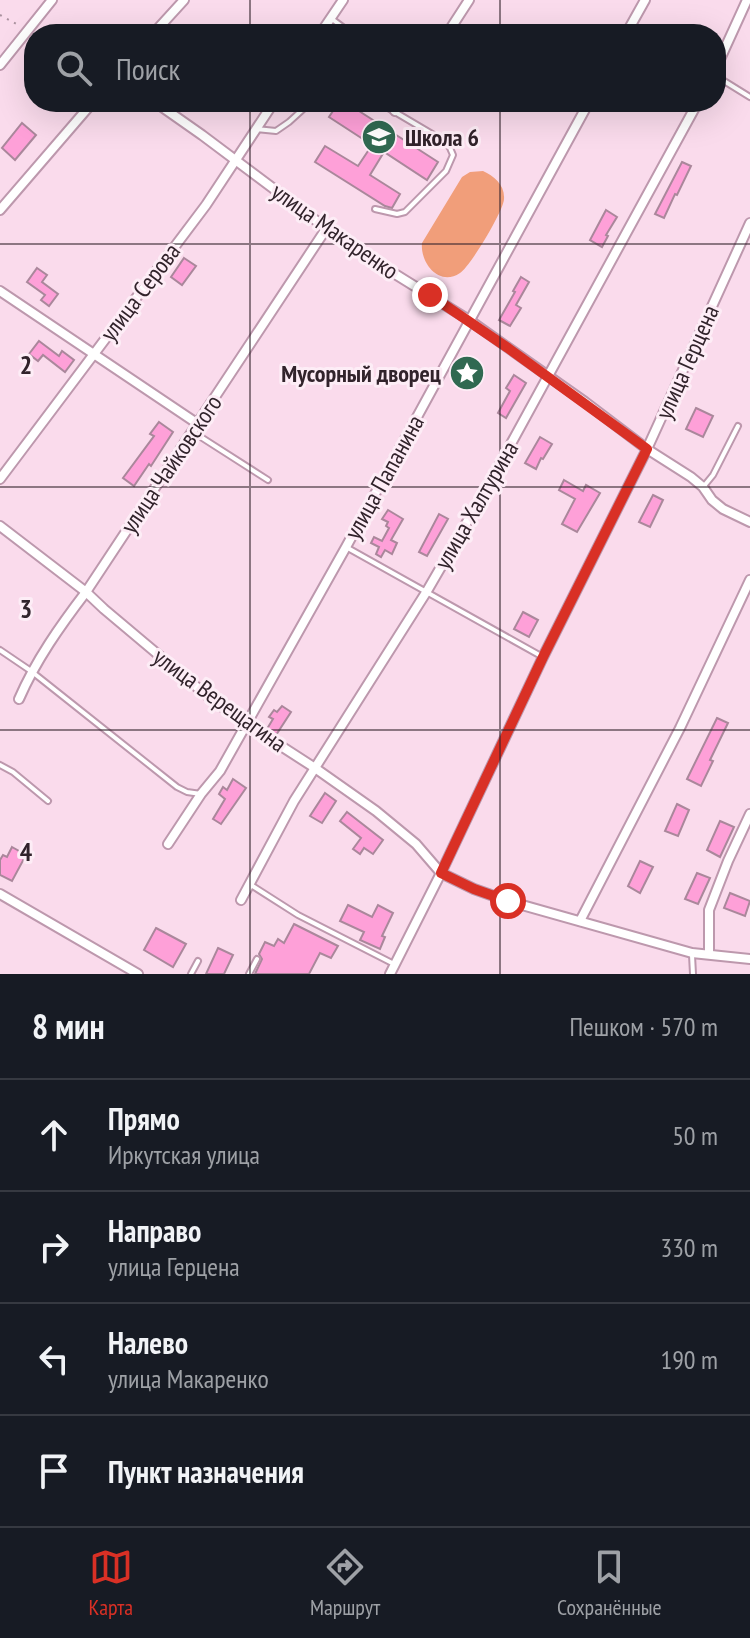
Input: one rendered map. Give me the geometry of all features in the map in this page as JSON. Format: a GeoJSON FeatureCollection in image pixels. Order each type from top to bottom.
{"type":"FeatureCollection","features":[{"type":"Feature","properties":{"kind":"street"},"geometry":{"type":"LineString","coordinates":[[36,24],[52,0]]}},
{"type":"Feature","properties":{"kind":"street"},"geometry":{"type":"LineString","coordinates":[[162,24],[184,0]]}},
{"type":"Feature","properties":{"kind":"street"},"geometry":{"type":"LineString","coordinates":[[327,24],[343,0]]}},
{"type":"Feature","properties":{"kind":"street"},"geometry":{"type":"LineString","coordinates":[[453,24],[469,0]]}},
{"type":"Feature","properties":{"kind":"street"},"geometry":{"type":"LineString","coordinates":[[632,24],[645,0]]}},
{"type":"Feature","properties":{"kind":"street"},"geometry":{"type":"LineString","coordinates":[[726,46],[747,0]]}},
{"type":"Feature","properties":{"kind":"street"},"geometry":{"type":"LineString","coordinates":[[0,65],[24,39]]}},
{"type":"Feature","properties":{"kind":"street"},"geometry":{"type":"LineString","coordinates":[[0,210],[84,112]]}},
{"type":"Feature","properties":{"kind":"street","name":"улица Макаренко"},"geometry":{"type":"LineString","coordinates":[[169,112],[350,246],[469,320],[703,487],[723,509],[750,522]]}},
{"type":"Feature","properties":{"kind":"street","name":"улица Серова"},"geometry":{"type":"LineString","coordinates":[[0,479],[206,205],[267,112]]}},
{"type":"Feature","properties":{"kind":"street","name":"улица Папанина"},"geometry":{"type":"LineString","coordinates":[[168,844],[220,771],[247,724],[583,112]]}},
{"type":"Feature","properties":{"kind":"street","name":"улица Халтурина"},"geometry":{"type":"LineString","coordinates":[[241,900],[294,801],[427,591],[489,484],[693,112]]}},
{"type":"Feature","properties":{"kind":"street","name":"улица Герцена"},"geometry":{"type":"LineString","coordinates":[[390,974],[647,449],[750,223]]}},
{"type":"Feature","properties":{"kind":"street","name":"улица Чайковского"},"geometry":{"type":"LineString","coordinates":[[19,699],[31,671],[58,628],[86,592],[326,229]]}},
{"type":"Feature","properties":{"kind":"street"},"geometry":{"type":"LineString","coordinates":[[0,291],[196,428]]}},
{"type":"Feature","properties":{"kind":"street","name":"улица Верещагина"},"geometry":{"type":"LineString","coordinates":[[0,526],[86,592],[182,676],[376,811],[416,844],[441,873]]}},
{"type":"Feature","properties":{"kind":"street"},"geometry":{"type":"LineString","coordinates":[[580,921],[680,728],[750,580]]}},
{"type":"Feature","properties":{"kind":"street"},"geometry":{"type":"LineString","coordinates":[[709,953],[709,910],[750,814]]}},
{"type":"Feature","properties":{"kind":"street"},"geometry":{"type":"LineString","coordinates":[[441,873],[474,889],[692,953],[750,959]]}},
{"type":"Feature","properties":{"kind":"street"},"geometry":{"type":"LineString","coordinates":[[1,897],[138,974]]}},
{"type":"Feature","properties":{"kind":"lane"},"geometry":{"type":"LineString","coordinates":[[331,18],[339,24]]}},
{"type":"Feature","properties":{"kind":"lane"},"geometry":{"type":"LineString","coordinates":[[726,82],[750,97]]}},
{"type":"Feature","properties":{"kind":"lane"},"geometry":{"type":"LineString","coordinates":[[256,129],[276,131],[300,112]]}},
{"type":"Feature","properties":{"kind":"lane"},"geometry":{"type":"LineString","coordinates":[[375,209],[397,214],[405,212],[446,171],[453,155],[444,141],[397,112]]}},
{"type":"Feature","properties":{"kind":"lane"},"geometry":{"type":"LineString","coordinates":[[703,487],[713,475],[738,426]]}},
{"type":"Feature","properties":{"kind":"lane"},"geometry":{"type":"LineString","coordinates":[[196,428],[268,480]]}},
{"type":"Feature","properties":{"kind":"lane"},"geometry":{"type":"LineString","coordinates":[[346,547],[543,657]]}},
{"type":"Feature","properties":{"kind":"lane"},"geometry":{"type":"LineString","coordinates":[[0,650],[177,787],[201,794]]}},
{"type":"Feature","properties":{"kind":"lane"},"geometry":{"type":"LineString","coordinates":[[0,765],[48,801]]}},
{"type":"Feature","properties":{"kind":"lane"},"geometry":{"type":"LineString","coordinates":[[249,884],[298,915],[395,964]]}},
{"type":"Feature","properties":{"kind":"lane"},"geometry":{"type":"LineString","coordinates":[[692,953],[693,974]]}},
{"type":"Feature","properties":{"kind":"lane"},"geometry":{"type":"LineString","coordinates":[[249,974],[257,959]]}},
{"type":"Feature","properties":{"kind":"lane"},"geometry":{"type":"LineString","coordinates":[[191,974],[198,961]]}},
{"type":"Feature","properties":{"kind":"path"},"geometry":{"type":"LineString","coordinates":[[0,15],[24,28]]}},
{"type":"Feature","properties":{"kind":"shaded area"},"geometry":{"type":"Polygon","coordinates":[[[483,171],[501,185],[503,205],[465,269],[452,277],[438,275],[424,258],[422,243],[462,177],[470,172],[483,171]]]}},
{"type":"Feature","properties":{"kind":"building"},"geometry":{"type":"Polygon","coordinates":[[[332,112],[360,112],[438,162],[427,180],[384,152],[370,175],[400,194],[392,208],[385,206],[315,162],[325,146],[358,166],[372,145],[329,117],[332,112]]]}},
{"type":"Feature","properties":{"kind":"building"},"geometry":{"type":"Polygon","coordinates":[[[22,123],[36,135],[15,160],[2,148],[22,123]]]}},
{"type":"Feature","properties":{"kind":"building"},"geometry":{"type":"Polygon","coordinates":[[[682,162],[691,166],[664,218],[655,214],[682,162]]]}},
{"type":"Feature","properties":{"kind":"building"},"geometry":{"type":"Polygon","coordinates":[[[606,210],[617,217],[602,247],[590,240],[606,210]]]}},
{"type":"Feature","properties":{"kind":"building"},"geometry":{"type":"Polygon","coordinates":[[[184,258],[196,266],[182,285],[171,277],[184,258]]]}},
{"type":"Feature","properties":{"kind":"building"},"geometry":{"type":"Polygon","coordinates":[[[37,268],[47,275],[42,282],[58,294],[49,306],[41,300],[45,295],[27,282],[37,268]]]}},
{"type":"Feature","properties":{"kind":"building"},"geometry":{"type":"Polygon","coordinates":[[[521,277],[529,282],[516,305],[521,308],[510,326],[499,320],[521,277]]]}},
{"type":"Feature","properties":{"kind":"building"},"geometry":{"type":"Polygon","coordinates":[[[39,341],[59,356],[62,351],[74,360],[65,372],[43,355],[38,361],[29,354],[39,341]]]}},
{"type":"Feature","properties":{"kind":"building"},"geometry":{"type":"Polygon","coordinates":[[[514,375],[526,383],[506,418],[498,413],[510,391],[506,388],[514,375]]]}},
{"type":"Feature","properties":{"kind":"building"},"geometry":{"type":"Polygon","coordinates":[[[696,408],[713,416],[703,437],[686,429],[696,408]]]}},
{"type":"Feature","properties":{"kind":"building"},"geometry":{"type":"Polygon","coordinates":[[[159,422],[173,432],[134,486],[123,478],[154,436],[150,434],[159,422]]]}},
{"type":"Feature","properties":{"kind":"building"},"geometry":{"type":"Polygon","coordinates":[[[540,437],[552,444],[536,469],[525,463],[540,437]]]}},
{"type":"Feature","properties":{"kind":"building"},"geometry":{"type":"Polygon","coordinates":[[[564,480],[583,491],[586,485],[600,493],[577,532],[562,524],[575,499],[559,490],[564,480]]]}},
{"type":"Feature","properties":{"kind":"building"},"geometry":{"type":"Polygon","coordinates":[[[653,495],[663,500],[650,527],[639,522],[653,495]]]}},
{"type":"Feature","properties":{"kind":"building"},"geometry":{"type":"Polygon","coordinates":[[[388,510],[403,519],[391,540],[397,543],[392,554],[385,550],[381,557],[376,554],[379,547],[371,543],[374,537],[382,541],[389,528],[386,526],[388,522],[382,519],[388,510]]]}},
{"type":"Feature","properties":{"kind":"building"},"geometry":{"type":"Polygon","coordinates":[[[439,514],[448,519],[427,556],[419,552],[439,514]]]}},
{"type":"Feature","properties":{"kind":"building"},"geometry":{"type":"Polygon","coordinates":[[[523,612],[538,620],[529,637],[514,629],[523,612]]]}},
{"type":"Feature","properties":{"kind":"building"},"geometry":{"type":"Polygon","coordinates":[[[282,706],[291,712],[276,735],[267,729],[273,719],[269,717],[282,706]]]}},
{"type":"Feature","properties":{"kind":"building"},"geometry":{"type":"Polygon","coordinates":[[[717,718],[728,723],[701,786],[687,779],[717,718]]]}},
{"type":"Feature","properties":{"kind":"building"},"geometry":{"type":"Polygon","coordinates":[[[233,779],[246,788],[221,824],[213,819],[225,799],[219,794],[223,787],[227,790],[233,779]]]}},
{"type":"Feature","properties":{"kind":"building"},"geometry":{"type":"Polygon","coordinates":[[[325,793],[336,801],[322,823],[310,816],[325,793]]]}},
{"type":"Feature","properties":{"kind":"building"},"geometry":{"type":"Polygon","coordinates":[[[677,804],[689,810],[678,836],[665,831],[677,804]]]}},
{"type":"Feature","properties":{"kind":"building"},"geometry":{"type":"Polygon","coordinates":[[[347,812],[383,840],[373,854],[364,848],[360,854],[353,849],[361,838],[340,821],[347,812]]]}},
{"type":"Feature","properties":{"kind":"building"},"geometry":{"type":"Polygon","coordinates":[[[720,821],[734,827],[720,857],[707,850],[720,821]]]}},
{"type":"Feature","properties":{"kind":"building"},"geometry":{"type":"Polygon","coordinates":[[[12,847],[26,855],[12,881],[0,875],[0,860],[3,855],[7,857],[12,847]]]}},
{"type":"Feature","properties":{"kind":"building"},"geometry":{"type":"Polygon","coordinates":[[[640,861],[653,867],[640,893],[628,886],[640,861]]]}},
{"type":"Feature","properties":{"kind":"building"},"geometry":{"type":"Polygon","coordinates":[[[697,873],[710,878],[698,904],[685,899],[697,873]]]}},
{"type":"Feature","properties":{"kind":"building"},"geometry":{"type":"Polygon","coordinates":[[[730,893],[750,901],[745,916],[724,908],[730,893]]]}},
{"type":"Feature","properties":{"kind":"building"},"geometry":{"type":"Polygon","coordinates":[[[348,905],[372,917],[378,905],[393,913],[382,936],[385,937],[380,949],[360,940],[364,932],[340,921],[348,905]]]}},
{"type":"Feature","properties":{"kind":"building"},"geometry":{"type":"Polygon","coordinates":[[[294,924],[338,946],[331,958],[320,953],[309,974],[255,974],[265,942],[274,946],[278,939],[284,943],[294,924]]]}},
{"type":"Feature","properties":{"kind":"building"},"geometry":{"type":"Polygon","coordinates":[[[156,928],[186,944],[173,967],[144,950],[156,928]]]}},
{"type":"Feature","properties":{"kind":"building"},"geometry":{"type":"Polygon","coordinates":[[[218,948],[233,955],[224,974],[206,974],[218,948]]]}},
{"type":"Feature","properties":{"kind":"place","name":"Школа 6"},"geometry":{"type":"Point","coordinates":[379,137]}},
{"type":"Feature","properties":{"kind":"place","name":"Мусорный дворец"},"geometry":{"type":"Point","coordinates":[467,373]}},
{"type":"Feature","properties":{"kind":"route"},"geometry":{"type":"LineString","coordinates":[[430,295],[585,402],[647,449],[543,657],[441,873],[508,901]]}}]}
